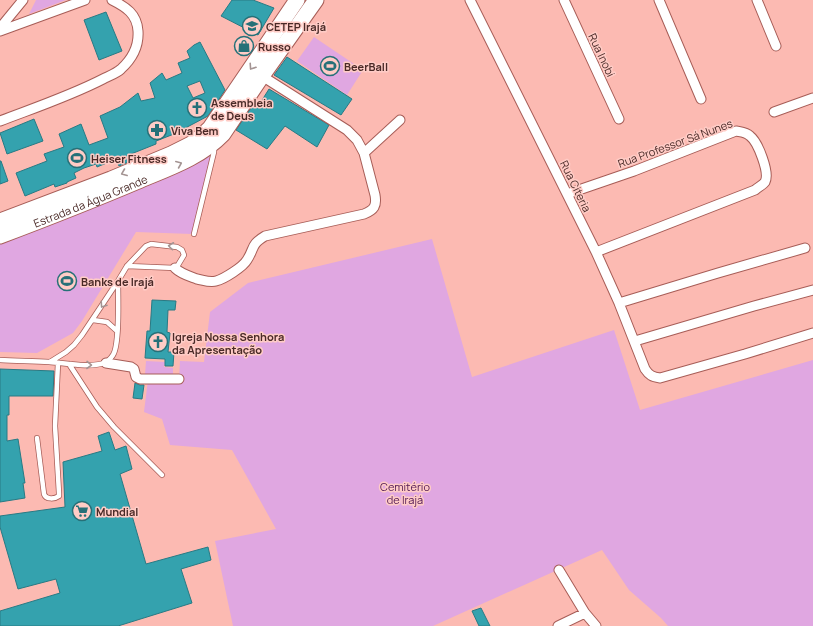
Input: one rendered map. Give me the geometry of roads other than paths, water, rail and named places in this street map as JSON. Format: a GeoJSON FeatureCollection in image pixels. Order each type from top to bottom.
{"type":"FeatureCollection","features":[{"type":"Feature","properties":{"kind":"main road","name":"Estrada da Água Grande"},"geometry":{"type":"LineString","coordinates":[[0,221],[111,179],[191,144],[210,128],[297,0]]}},
{"type":"Feature","properties":{"kind":"main road","name":"Estrada da Água Grande"},"geometry":{"type":"LineString","coordinates":[[0,236],[92,201],[189,160],[215,142],[223,134],[316,0]]}},
{"type":"Feature","properties":{"kind":"street"},"geometry":{"type":"LineString","coordinates":[[0,28],[23,0]]}},
{"type":"Feature","properties":{"kind":"street"},"geometry":{"type":"LineString","coordinates":[[0,32],[85,0]]}},
{"type":"Feature","properties":{"kind":"street"},"geometry":{"type":"LineString","coordinates":[[0,121],[89,86],[120,70],[131,58],[137,46],[139,36],[138,26],[132,13],[122,5],[112,0]]}},
{"type":"Feature","properties":{"kind":"street","name":"Rua Citeria"},"geometry":{"type":"LineString","coordinates":[[470,0],[596,252],[648,374],[660,378],[813,333]]}},
{"type":"Feature","properties":{"kind":"street","name":"Rua Inobi"},"geometry":{"type":"LineString","coordinates":[[564,0],[619,119]]}},
{"type":"Feature","properties":{"kind":"street"},"geometry":{"type":"LineString","coordinates":[[659,0],[701,99]]}},
{"type":"Feature","properties":{"kind":"street"},"geometry":{"type":"LineString","coordinates":[[757,0],[776,46]]}},
{"type":"Feature","properties":{"kind":"street"},"geometry":{"type":"LineString","coordinates":[[175,268],[186,276],[209,282],[216,281],[242,266],[247,261],[253,246],[258,240],[265,236],[364,214],[370,212],[374,207],[376,202],[375,195],[364,153],[357,140],[347,130],[277,84],[262,76]]}},
{"type":"Feature","properties":{"kind":"street"},"geometry":{"type":"LineString","coordinates":[[774,112],[813,98]]}},
{"type":"Feature","properties":{"kind":"street"},"geometry":{"type":"LineString","coordinates":[[364,153],[400,120]]}},
{"type":"Feature","properties":{"kind":"street","name":"Rua Professor Sá Nunes"},"geometry":{"type":"LineString","coordinates":[[567,194],[736,131],[745,132],[752,136],[761,154],[766,176],[764,183],[755,190],[596,252]]}},
{"type":"Feature","properties":{"kind":"street"},"geometry":{"type":"LineString","coordinates":[[619,303],[718,272],[805,248]]}},
{"type":"Feature","properties":{"kind":"street"},"geometry":{"type":"LineString","coordinates":[[634,341],[813,290]]}},
{"type":"Feature","properties":{"kind":"street"},"geometry":{"type":"LineString","coordinates":[[106,362],[131,367],[135,372],[136,377],[140,379],[179,379]]}},
{"type":"Feature","properties":{"kind":"street"},"geometry":{"type":"LineString","coordinates":[[559,570],[585,613],[596,626]]}},
{"type":"Feature","properties":{"kind":"street"},"geometry":{"type":"LineString","coordinates":[[558,626],[585,613]]}},
{"type":"Feature","properties":{"kind":"lane"},"geometry":{"type":"LineString","coordinates":[[194,234],[214,152],[215,142]]}},
{"type":"Feature","properties":{"kind":"lane"},"geometry":{"type":"LineString","coordinates":[[50,362],[66,352],[82,336],[127,266],[142,249],[151,244],[177,247],[182,250],[184,255],[175,268],[127,266]]}},
{"type":"Feature","properties":{"kind":"lane"},"geometry":{"type":"LineString","coordinates":[[0,360],[89,365],[97,365],[106,362],[113,355],[115,349],[118,281]]}},
{"type":"Feature","properties":{"kind":"lane"},"geometry":{"type":"LineString","coordinates":[[93,320],[107,322],[117,330]]}},
{"type":"Feature","properties":{"kind":"lane"},"geometry":{"type":"LineString","coordinates":[[37,438],[44,494],[47,498],[57,497],[59,496],[59,493],[55,426],[58,363]]}},
{"type":"Feature","properties":{"kind":"lane"},"geometry":{"type":"LineString","coordinates":[[69,364],[92,401],[101,412],[162,475]]}},
{"type":"Feature","properties":{"kind":"place","name":"CETEP Irajá"},"geometry":{"type":"Point","coordinates":[252,26]}},
{"type":"Feature","properties":{"kind":"place","name":"Russo"},"geometry":{"type":"Point","coordinates":[244,46]}},
{"type":"Feature","properties":{"kind":"place","name":"BeerBall"},"geometry":{"type":"Point","coordinates":[330,66]}},
{"type":"Feature","properties":{"kind":"place","name":"Assembleia de Deus"},"geometry":{"type":"Point","coordinates":[197,108]}},
{"type":"Feature","properties":{"kind":"place","name":"Viva Bem"},"geometry":{"type":"Point","coordinates":[157,130]}},
{"type":"Feature","properties":{"kind":"place","name":"Heiser Fitness"},"geometry":{"type":"Point","coordinates":[77,158]}},
{"type":"Feature","properties":{"kind":"place","name":"Banks de Irajá"},"geometry":{"type":"Point","coordinates":[67,281]}},
{"type":"Feature","properties":{"kind":"place","name":"Igreja Nossa Senhora da Apresentação"},"geometry":{"type":"Point","coordinates":[158,342]}},
{"type":"Feature","properties":{"kind":"place","name":"Mundial"},"geometry":{"type":"Point","coordinates":[82,511]}},
{"type":"Feature","properties":{"kind":"park label","name":"Cemitério de Irajá"},"geometry":{"type":"Point","coordinates":[405,492]}}]}
